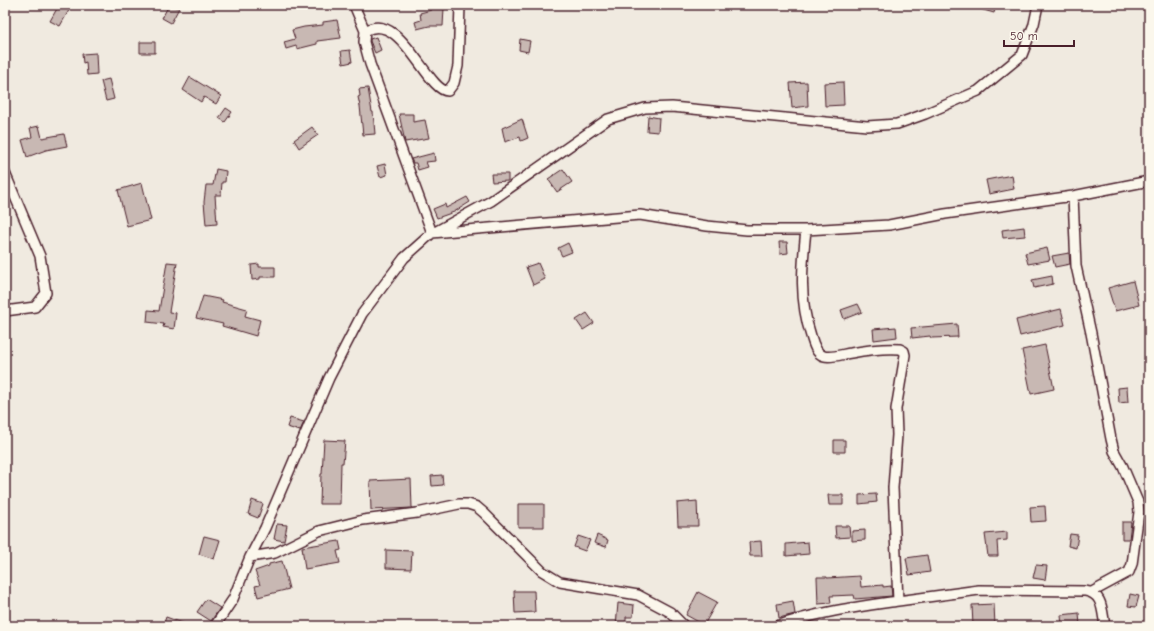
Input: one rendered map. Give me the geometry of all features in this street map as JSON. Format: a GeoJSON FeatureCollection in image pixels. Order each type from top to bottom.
{"type":"FeatureCollection","features":[{"type":"Feature","properties":{"kind":"street"},"geometry":{"type":"LineString","coordinates":[[354,5],[365,31],[364,42],[370,64],[432,233]]}},
{"type":"Feature","properties":{"kind":"street"},"geometry":{"type":"LineString","coordinates":[[365,31],[371,27],[382,28],[393,32],[411,51],[440,88],[448,91],[454,83],[458,66],[460,5]]}},
{"type":"Feature","properties":{"kind":"street"},"geometry":{"type":"LineString","coordinates":[[215,626],[233,599],[329,378],[362,314],[404,258],[432,233],[491,201],[608,119],[645,108],[672,107],[867,126],[897,124],[925,114],[978,91],[1022,55],[1034,24],[1038,5]]}},
{"type":"Feature","properties":{"kind":"street"},"geometry":{"type":"LineString","coordinates":[[5,173],[40,256],[46,293],[35,307],[5,311]]}},
{"type":"Feature","properties":{"kind":"street"},"geometry":{"type":"LineString","coordinates":[[432,233],[640,215],[706,226],[741,229],[806,230],[889,226],[945,214],[1073,196],[1149,181]]}},
{"type":"Feature","properties":{"kind":"street"},"geometry":{"type":"LineString","coordinates":[[777,626],[803,617],[840,609],[979,590],[1092,592],[1129,572],[1132,564],[1138,502],[1123,467],[1114,451],[1111,439],[1091,333],[1076,266],[1073,196]]}},
{"type":"Feature","properties":{"kind":"street"},"geometry":{"type":"LineString","coordinates":[[806,230],[801,271],[802,299],[807,324],[815,347],[820,354],[824,356],[833,356],[870,350],[900,348],[904,351],[905,355],[896,409],[897,434],[893,488],[898,601]]}},
{"type":"Feature","properties":{"kind":"street"},"geometry":{"type":"LineString","coordinates":[[250,557],[276,553],[319,531],[363,520],[418,513],[459,504],[468,504],[477,507],[542,571],[560,582],[638,595],[670,612],[684,626]]}},
{"type":"Feature","properties":{"kind":"street"},"geometry":{"type":"LineString","coordinates":[[1092,592],[1099,599],[1105,626]]}},
{"type":"Feature","properties":{"kind":"building"},"geometry":{"type":"Polygon","coordinates":[[[59,5],[72,5],[60,26],[50,21],[59,5]]]}},
{"type":"Feature","properties":{"kind":"building"},"geometry":{"type":"Polygon","coordinates":[[[169,5],[179,8],[171,23],[162,18],[169,5]]]}},
{"type":"Feature","properties":{"kind":"building"},"geometry":{"type":"Polygon","coordinates":[[[973,5],[996,5],[994,13],[973,7],[973,5]]]}},
{"type":"Feature","properties":{"kind":"building"},"geometry":{"type":"Polygon","coordinates":[[[431,7],[444,8],[443,26],[429,26],[417,29],[415,22],[421,20],[420,13],[431,10],[431,7]]]}},
{"type":"Feature","properties":{"kind":"building"},"geometry":{"type":"Polygon","coordinates":[[[337,20],[341,38],[317,41],[317,44],[297,49],[296,46],[286,49],[284,42],[295,39],[292,30],[323,25],[323,22],[337,20]]]}},
{"type":"Feature","properties":{"kind":"building"},"geometry":{"type":"Polygon","coordinates":[[[376,37],[381,50],[375,53],[370,39],[376,37]]]}},
{"type":"Feature","properties":{"kind":"building"},"geometry":{"type":"Polygon","coordinates":[[[520,39],[530,41],[528,52],[519,50],[520,39]]]}},
{"type":"Feature","properties":{"kind":"building"},"geometry":{"type":"Polygon","coordinates":[[[140,42],[155,42],[155,53],[140,53],[140,42]]]}},
{"type":"Feature","properties":{"kind":"building"},"geometry":{"type":"Polygon","coordinates":[[[350,50],[352,62],[343,64],[341,51],[350,50]]]}},
{"type":"Feature","properties":{"kind":"building"},"geometry":{"type":"Polygon","coordinates":[[[96,53],[97,74],[87,75],[86,62],[83,63],[82,54],[96,53]]]}},
{"type":"Feature","properties":{"kind":"building"},"geometry":{"type":"Polygon","coordinates":[[[190,77],[221,96],[216,104],[204,97],[201,102],[183,90],[190,77]]]}},
{"type":"Feature","properties":{"kind":"building"},"geometry":{"type":"Polygon","coordinates":[[[109,79],[114,99],[106,101],[101,81],[109,79]]]}},
{"type":"Feature","properties":{"kind":"building"},"geometry":{"type":"Polygon","coordinates":[[[807,82],[808,106],[792,108],[790,83],[807,82]]]}},
{"type":"Feature","properties":{"kind":"building"},"geometry":{"type":"Polygon","coordinates":[[[843,82],[844,105],[825,106],[824,83],[843,82]]]}},
{"type":"Feature","properties":{"kind":"building"},"geometry":{"type":"Polygon","coordinates":[[[368,88],[373,112],[375,134],[363,135],[358,97],[360,96],[359,89],[368,88]]]}},
{"type":"Feature","properties":{"kind":"building"},"geometry":{"type":"Polygon","coordinates":[[[226,108],[232,112],[225,122],[219,118],[226,108]]]}},
{"type":"Feature","properties":{"kind":"building"},"geometry":{"type":"Polygon","coordinates":[[[399,114],[413,114],[413,122],[425,120],[429,138],[405,142],[399,114]]]}},
{"type":"Feature","properties":{"kind":"building"},"geometry":{"type":"Polygon","coordinates":[[[648,116],[659,118],[658,132],[647,131],[648,116]]]}},
{"type":"Feature","properties":{"kind":"building"},"geometry":{"type":"Polygon","coordinates":[[[522,119],[528,138],[521,141],[520,137],[505,142],[502,128],[522,119]]]}},
{"type":"Feature","properties":{"kind":"building"},"geometry":{"type":"Polygon","coordinates":[[[39,126],[42,138],[64,134],[67,146],[46,150],[27,157],[22,140],[32,137],[30,128],[39,126]]]}},
{"type":"Feature","properties":{"kind":"building"},"geometry":{"type":"Polygon","coordinates":[[[312,127],[318,135],[299,148],[294,140],[312,127]]]}},
{"type":"Feature","properties":{"kind":"building"},"geometry":{"type":"Polygon","coordinates":[[[434,153],[435,161],[426,162],[428,167],[418,170],[416,163],[413,163],[411,159],[434,153]]]}},
{"type":"Feature","properties":{"kind":"building"},"geometry":{"type":"Polygon","coordinates":[[[385,164],[387,175],[380,177],[377,166],[385,164]]]}},
{"type":"Feature","properties":{"kind":"building"},"geometry":{"type":"Polygon","coordinates":[[[216,169],[226,171],[225,182],[222,182],[221,195],[215,195],[217,224],[206,225],[204,202],[206,185],[213,185],[216,169]]]}},
{"type":"Feature","properties":{"kind":"building"},"geometry":{"type":"Polygon","coordinates":[[[563,169],[572,182],[557,192],[548,179],[563,169]]]}},
{"type":"Feature","properties":{"kind":"building"},"geometry":{"type":"Polygon","coordinates":[[[491,174],[508,174],[508,181],[492,182],[491,174]]]}},
{"type":"Feature","properties":{"kind":"building"},"geometry":{"type":"Polygon","coordinates":[[[1012,175],[1014,189],[989,194],[986,180],[1012,175]]]}},
{"type":"Feature","properties":{"kind":"building"},"geometry":{"type":"Polygon","coordinates":[[[142,183],[151,220],[127,226],[118,190],[142,183]]]}},
{"type":"Feature","properties":{"kind":"building"},"geometry":{"type":"Polygon","coordinates":[[[467,197],[470,202],[454,212],[437,218],[433,209],[445,204],[446,208],[467,197]]]}},
{"type":"Feature","properties":{"kind":"building"},"geometry":{"type":"Polygon","coordinates":[[[1024,227],[1025,236],[1003,238],[1002,230],[1024,227]]]}},
{"type":"Feature","properties":{"kind":"building"},"geometry":{"type":"Polygon","coordinates":[[[779,242],[787,242],[788,253],[780,254],[779,242]]]}},
{"type":"Feature","properties":{"kind":"building"},"geometry":{"type":"Polygon","coordinates":[[[568,243],[572,252],[562,256],[558,248],[568,243]]]}},
{"type":"Feature","properties":{"kind":"building"},"geometry":{"type":"Polygon","coordinates":[[[1047,248],[1050,260],[1028,264],[1025,253],[1047,248]]]}},
{"type":"Feature","properties":{"kind":"building"},"geometry":{"type":"Polygon","coordinates":[[[1069,253],[1070,264],[1055,267],[1052,256],[1069,253]]]}},
{"type":"Feature","properties":{"kind":"building"},"geometry":{"type":"Polygon","coordinates":[[[167,262],[177,263],[169,312],[176,313],[174,329],[163,327],[164,324],[147,322],[148,310],[159,311],[167,262]]]}},
{"type":"Feature","properties":{"kind":"building"},"geometry":{"type":"Polygon","coordinates":[[[538,263],[545,279],[533,285],[526,267],[538,263]]]}},
{"type":"Feature","properties":{"kind":"building"},"geometry":{"type":"Polygon","coordinates":[[[259,264],[259,267],[275,267],[275,277],[260,277],[260,279],[252,280],[251,265],[259,264]]]}},
{"type":"Feature","properties":{"kind":"building"},"geometry":{"type":"Polygon","coordinates":[[[1052,276],[1053,284],[1034,288],[1032,280],[1052,276]]]}},
{"type":"Feature","properties":{"kind":"building"},"geometry":{"type":"Polygon","coordinates":[[[1133,281],[1139,305],[1115,311],[1108,288],[1133,281]]]}},
{"type":"Feature","properties":{"kind":"building"},"geometry":{"type":"Polygon","coordinates":[[[203,296],[223,300],[222,302],[247,309],[245,316],[260,320],[256,336],[222,326],[223,324],[196,318],[203,296]]]}},
{"type":"Feature","properties":{"kind":"building"},"geometry":{"type":"Polygon","coordinates":[[[858,304],[862,312],[844,319],[841,310],[858,304]]]}},
{"type":"Feature","properties":{"kind":"building"},"geometry":{"type":"Polygon","coordinates":[[[1061,309],[1065,325],[1020,336],[1016,320],[1061,309]]]}},
{"type":"Feature","properties":{"kind":"building"},"geometry":{"type":"Polygon","coordinates":[[[587,313],[594,323],[583,330],[576,320],[587,313]]]}},
{"type":"Feature","properties":{"kind":"building"},"geometry":{"type":"Polygon","coordinates":[[[957,324],[958,337],[931,338],[930,336],[912,338],[911,328],[957,324]]]}},
{"type":"Feature","properties":{"kind":"building"},"geometry":{"type":"Polygon","coordinates":[[[896,327],[897,337],[874,340],[873,329],[896,327]]]}},
{"type":"Feature","properties":{"kind":"building"},"geometry":{"type":"Polygon","coordinates":[[[1045,345],[1054,389],[1031,394],[1022,350],[1045,345]]]}},
{"type":"Feature","properties":{"kind":"building"},"geometry":{"type":"Polygon","coordinates":[[[1127,387],[1128,402],[1119,403],[1118,388],[1127,387]]]}},
{"type":"Feature","properties":{"kind":"building"},"geometry":{"type":"Polygon","coordinates":[[[290,418],[304,422],[300,431],[287,427],[290,418]]]}},
{"type":"Feature","properties":{"kind":"building"},"geometry":{"type":"Polygon","coordinates":[[[324,440],[345,441],[343,463],[341,463],[340,504],[320,504],[324,440]]]}},
{"type":"Feature","properties":{"kind":"building"},"geometry":{"type":"Polygon","coordinates":[[[834,440],[845,440],[845,452],[834,452],[834,440]]]}},
{"type":"Feature","properties":{"kind":"building"},"geometry":{"type":"Polygon","coordinates":[[[442,475],[443,485],[432,486],[431,476],[442,475]]]}},
{"type":"Feature","properties":{"kind":"building"},"geometry":{"type":"Polygon","coordinates":[[[411,479],[412,508],[371,510],[370,481],[411,479]]]}},
{"type":"Feature","properties":{"kind":"building"},"geometry":{"type":"Polygon","coordinates":[[[876,494],[877,502],[859,504],[859,495],[876,494]]]}},
{"type":"Feature","properties":{"kind":"building"},"geometry":{"type":"Polygon","coordinates":[[[828,495],[843,495],[843,505],[829,505],[828,495]]]}},
{"type":"Feature","properties":{"kind":"building"},"geometry":{"type":"Polygon","coordinates":[[[252,500],[263,504],[258,518],[248,514],[252,500]]]}},
{"type":"Feature","properties":{"kind":"building"},"geometry":{"type":"Polygon","coordinates":[[[697,501],[698,526],[678,526],[677,503],[697,501]]]}},
{"type":"Feature","properties":{"kind":"building"},"geometry":{"type":"Polygon","coordinates":[[[518,504],[544,504],[544,527],[518,527],[518,504]]]}},
{"type":"Feature","properties":{"kind":"building"},"geometry":{"type":"Polygon","coordinates":[[[1045,506],[1046,521],[1031,522],[1030,507],[1045,506]]]}},
{"type":"Feature","properties":{"kind":"building"},"geometry":{"type":"Polygon","coordinates":[[[1122,522],[1131,522],[1129,539],[1122,539],[1122,522]]]}},
{"type":"Feature","properties":{"kind":"building"},"geometry":{"type":"Polygon","coordinates":[[[277,524],[287,525],[284,541],[274,539],[277,524]]]}},
{"type":"Feature","properties":{"kind":"building"},"geometry":{"type":"Polygon","coordinates":[[[835,526],[849,526],[850,537],[836,538],[835,526]]]}},
{"type":"Feature","properties":{"kind":"building"},"geometry":{"type":"Polygon","coordinates":[[[865,530],[865,540],[852,541],[852,531],[865,530]]]}},
{"type":"Feature","properties":{"kind":"building"},"geometry":{"type":"Polygon","coordinates":[[[1007,532],[1007,540],[997,541],[998,556],[988,556],[985,534],[1007,532]]]}},
{"type":"Feature","properties":{"kind":"building"},"geometry":{"type":"Polygon","coordinates":[[[1070,534],[1078,535],[1076,548],[1068,546],[1070,534]]]}},
{"type":"Feature","properties":{"kind":"building"},"geometry":{"type":"Polygon","coordinates":[[[597,535],[608,540],[606,547],[594,543],[597,535]]]}},
{"type":"Feature","properties":{"kind":"building"},"geometry":{"type":"Polygon","coordinates":[[[204,536],[220,540],[214,559],[199,554],[204,536]]]}},
{"type":"Feature","properties":{"kind":"building"},"geometry":{"type":"Polygon","coordinates":[[[578,536],[590,540],[585,551],[574,547],[578,536]]]}},
{"type":"Feature","properties":{"kind":"building"},"geometry":{"type":"Polygon","coordinates":[[[339,541],[341,550],[337,551],[340,563],[305,569],[302,547],[339,541]]]}},
{"type":"Feature","properties":{"kind":"building"},"geometry":{"type":"Polygon","coordinates":[[[761,541],[762,556],[750,556],[749,542],[761,541]]]}},
{"type":"Feature","properties":{"kind":"building"},"geometry":{"type":"Polygon","coordinates":[[[808,542],[809,554],[786,556],[786,544],[808,542]]]}},
{"type":"Feature","properties":{"kind":"building"},"geometry":{"type":"Polygon","coordinates":[[[386,550],[412,551],[411,569],[386,568],[386,550]]]}},
{"type":"Feature","properties":{"kind":"building"},"geometry":{"type":"Polygon","coordinates":[[[927,555],[930,572],[909,575],[906,558],[927,555]]]}},
{"type":"Feature","properties":{"kind":"building"},"geometry":{"type":"Polygon","coordinates":[[[282,561],[289,589],[258,597],[255,586],[260,585],[255,571],[269,566],[269,564],[282,561]]]}},
{"type":"Feature","properties":{"kind":"building"},"geometry":{"type":"Polygon","coordinates":[[[1036,565],[1047,566],[1045,580],[1033,578],[1036,565]]]}},
{"type":"Feature","properties":{"kind":"building"},"geometry":{"type":"Polygon","coordinates":[[[860,576],[861,587],[883,585],[883,587],[891,586],[892,596],[855,599],[854,595],[830,596],[831,603],[818,604],[817,577],[827,578],[860,576]]]}},
{"type":"Feature","properties":{"kind":"building"},"geometry":{"type":"Polygon","coordinates":[[[514,591],[534,591],[535,612],[515,613],[514,591]]]}},
{"type":"Feature","properties":{"kind":"building"},"geometry":{"type":"Polygon","coordinates":[[[698,592],[717,602],[704,625],[686,615],[698,592]]]}},
{"type":"Feature","properties":{"kind":"building"},"geometry":{"type":"Polygon","coordinates":[[[1130,594],[1139,596],[1136,607],[1128,606],[1130,594]]]}},
{"type":"Feature","properties":{"kind":"building"},"geometry":{"type":"Polygon","coordinates":[[[206,599],[220,608],[211,621],[197,612],[206,599]]]}},
{"type":"Feature","properties":{"kind":"building"},"geometry":{"type":"Polygon","coordinates":[[[793,601],[795,614],[779,618],[777,604],[793,601]]]}},
{"type":"Feature","properties":{"kind":"building"},"geometry":{"type":"Polygon","coordinates":[[[618,603],[634,605],[633,617],[626,617],[626,626],[616,626],[618,603]]]}},
{"type":"Feature","properties":{"kind":"building"},"geometry":{"type":"Polygon","coordinates":[[[994,604],[995,626],[973,626],[972,605],[994,604]]]}},
{"type":"Feature","properties":{"kind":"building"},"geometry":{"type":"Polygon","coordinates":[[[1079,613],[1080,626],[1062,626],[1061,615],[1079,613]]]}},
{"type":"Feature","properties":{"kind":"building"},"geometry":{"type":"Polygon","coordinates":[[[166,617],[188,625],[188,626],[163,626],[166,617]]]}}]}
